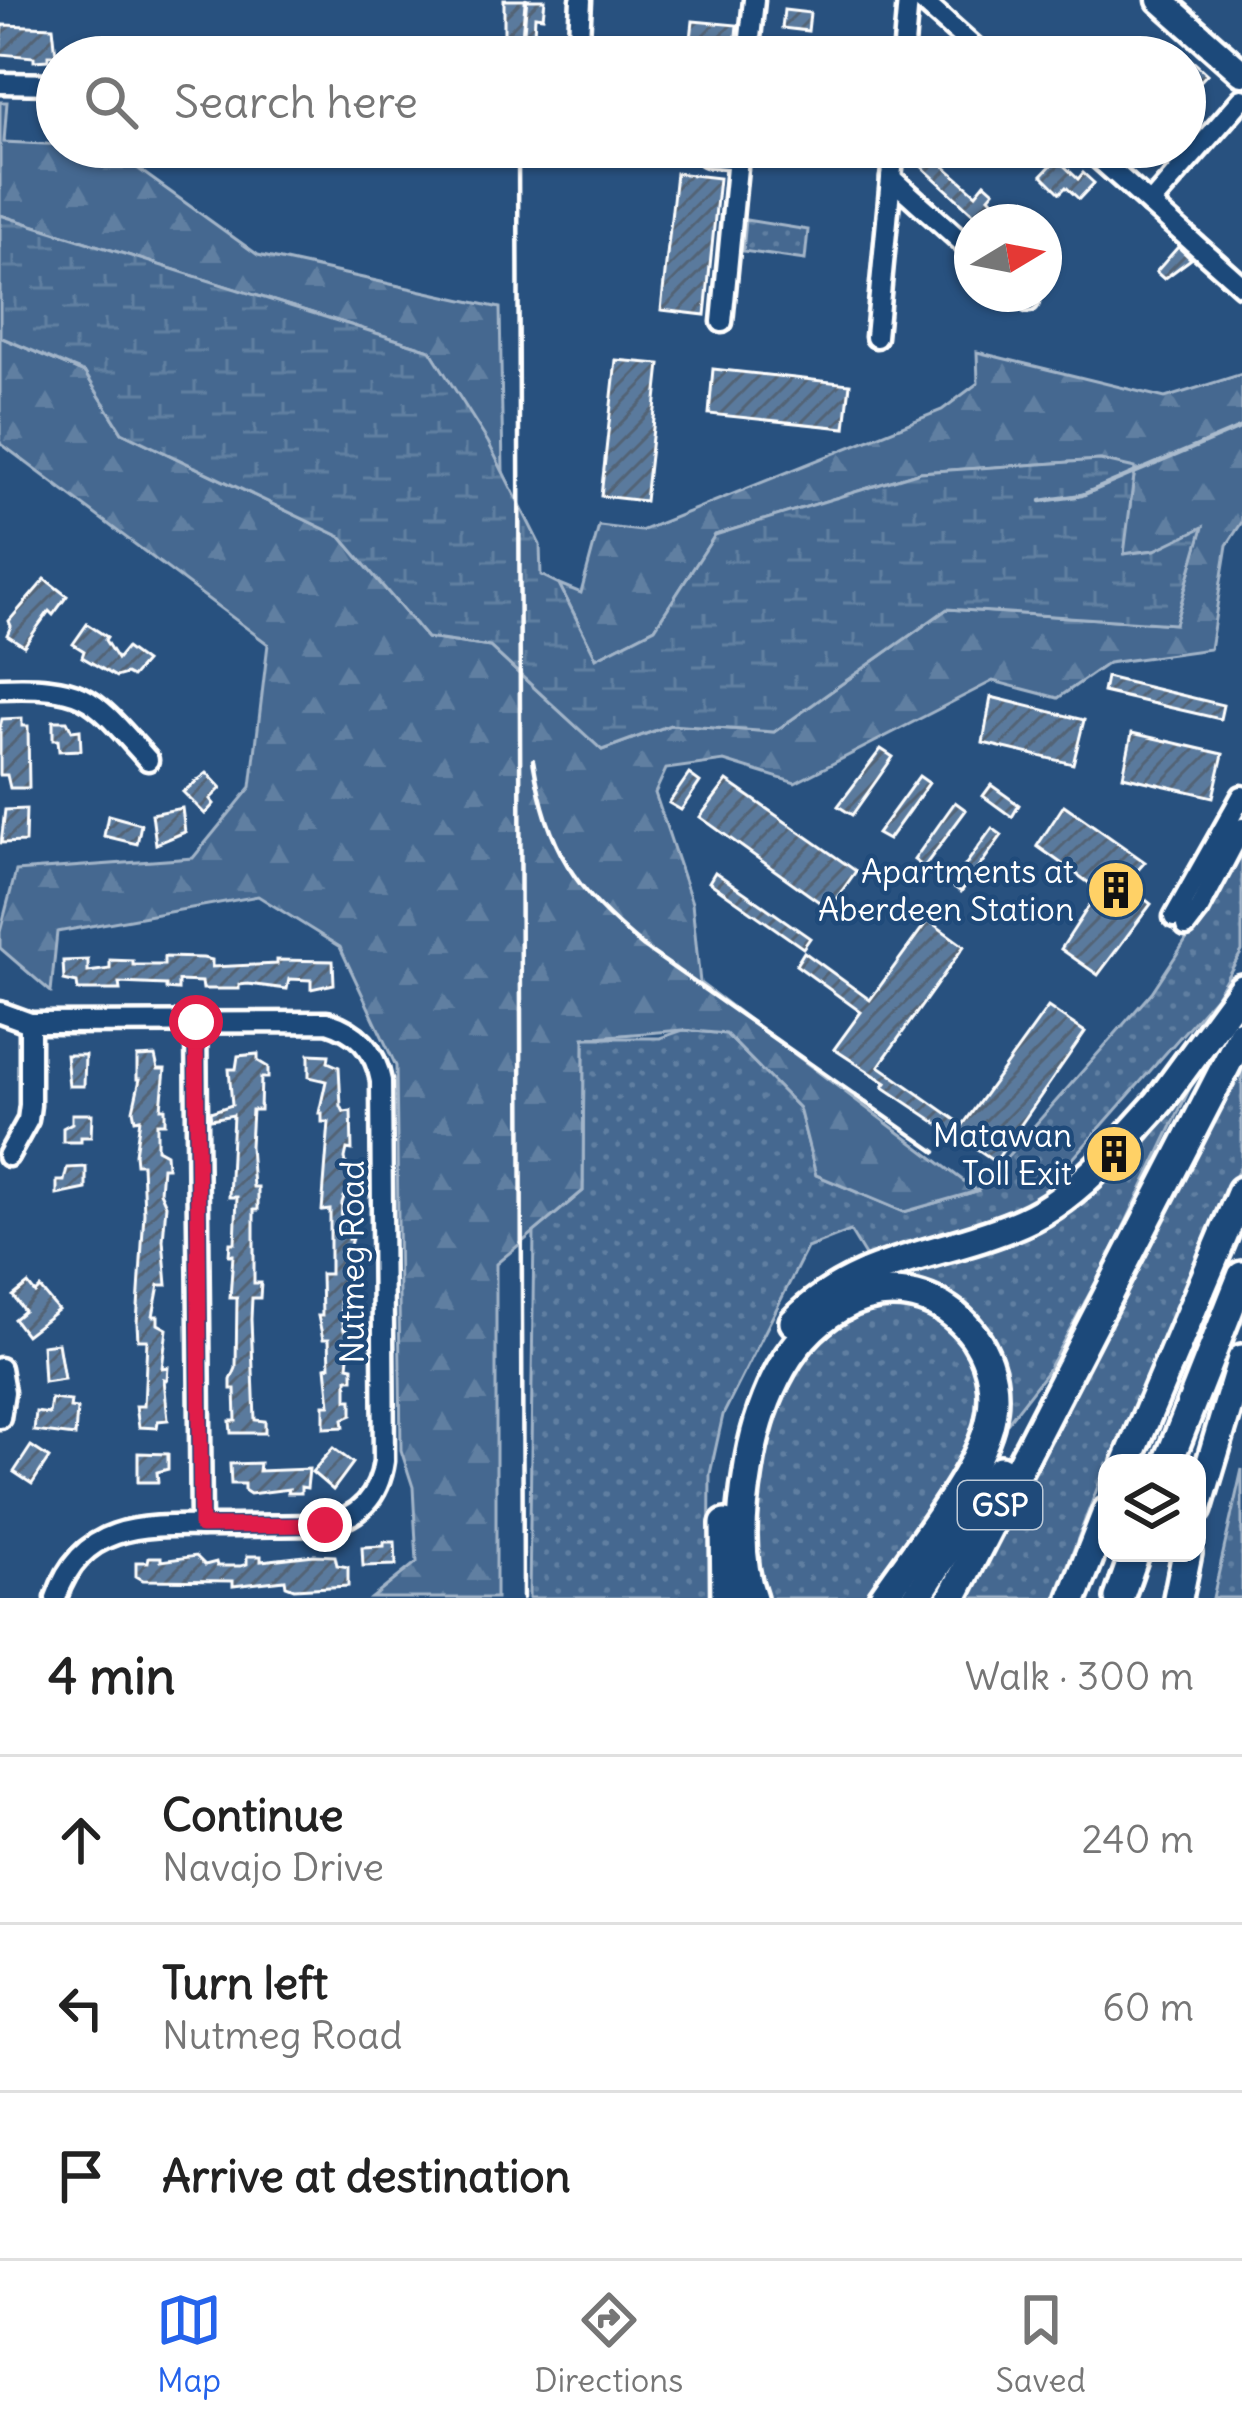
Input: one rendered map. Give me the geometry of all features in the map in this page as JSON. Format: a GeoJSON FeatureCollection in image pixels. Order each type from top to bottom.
{"type":"FeatureCollection","features":[{"type":"Feature","properties":{"kind":"highway"},"geometry":{"type":"LineString","coordinates":[[726,1598],[725,1509],[739,1426],[765,1361],[796,1320],[822,1296],[865,1272],[1039,1214],[1112,1153],[1169,1089],[1242,989]]}},
{"type":"Feature","properties":{"kind":"highway","name":"GSP"},"geometry":{"type":"LineString","coordinates":[[952,1598],[1242,1034]]}},
{"type":"Feature","properties":{"kind":"highway"},"geometry":{"type":"LineString","coordinates":[[1131,1454],[1242,1191]]}},
{"type":"Feature","properties":{"kind":"highway"},"geometry":{"type":"LineString","coordinates":[[1172,1454],[1242,1276]]}},
{"type":"Feature","properties":{"kind":"highway"},"geometry":{"type":"LineString","coordinates":[[752,1598],[743,1550],[746,1484],[754,1438],[776,1380],[794,1349],[828,1315],[868,1296],[898,1293],[941,1306],[966,1325],[986,1354],[993,1387],[989,1426],[976,1458],[883,1598]]}},
{"type":"Feature","properties":{"kind":"highway"},"geometry":{"type":"LineString","coordinates":[[1206,1479],[1242,1359]]}},
{"type":"Feature","properties":{"kind":"highway"},"geometry":{"type":"LineString","coordinates":[[916,1598],[999,1471],[1048,1412]]}},
{"type":"Feature","properties":{"kind":"highway"},"geometry":{"type":"LineString","coordinates":[[1073,1598],[1098,1535]]}},
{"type":"Feature","properties":{"kind":"highway"},"geometry":{"type":"LineString","coordinates":[[1119,1598],[1133,1562]]}},
{"type":"Feature","properties":{"kind":"highway"},"geometry":{"type":"LineString","coordinates":[[1178,1598],[1185,1562]]}},
{"type":"Feature","properties":{"kind":"main road"},"geometry":{"type":"LineString","coordinates":[[1160,0],[1200,36]]}},
{"type":"Feature","properties":{"kind":"main road"},"geometry":{"type":"LineString","coordinates":[[1206,41],[1242,73]]}},
{"type":"Feature","properties":{"kind":"street"},"geometry":{"type":"LineString","coordinates":[[579,36],[581,0]]}},
{"type":"Feature","properties":{"kind":"street"},"geometry":{"type":"LineString","coordinates":[[750,36],[754,0]]}},
{"type":"Feature","properties":{"kind":"street"},"geometry":{"type":"LineString","coordinates":[[905,36],[908,0]]}},
{"type":"Feature","properties":{"kind":"street"},"geometry":{"type":"LineString","coordinates":[[921,0],[961,36]]}},
{"type":"Feature","properties":{"kind":"street"},"geometry":{"type":"LineString","coordinates":[[0,83],[36,84]]}},
{"type":"Feature","properties":{"kind":"street"},"geometry":{"type":"LineString","coordinates":[[1206,140],[1242,99]]}},
{"type":"Feature","properties":{"kind":"street"},"geometry":{"type":"LineString","coordinates":[[722,322],[737,168]]}},
{"type":"Feature","properties":{"kind":"street"},"geometry":{"type":"LineString","coordinates":[[876,337],[892,168]]}},
{"type":"Feature","properties":{"kind":"street"},"geometry":{"type":"LineString","coordinates":[[1110,168],[1242,286]]}},
{"type":"Feature","properties":{"kind":"street"},"geometry":{"type":"LineString","coordinates":[[1150,204],[1182,168]]}},
{"type":"Feature","properties":{"kind":"street"},"geometry":{"type":"LineString","coordinates":[[891,178],[954,235]]}},
{"type":"Feature","properties":{"kind":"street"},"geometry":{"type":"LineString","coordinates":[[0,688],[47,686],[79,693],[98,705],[148,760]]}},
{"type":"Feature","properties":{"kind":"street"},"geometry":{"type":"LineString","coordinates":[[1180,921],[1199,909],[1235,830],[1242,796]]}},
{"type":"Feature","properties":{"kind":"street","name":"Nutmeg Road"},"geometry":{"type":"LineString","coordinates":[[0,1012],[30,1023],[320,1021],[355,1034],[366,1044],[379,1070],[384,1461],[378,1487],[365,1506],[340,1522],[139,1527],[110,1534],[83,1552],[56,1598]]}},
{"type":"Feature","properties":{"kind":"street"},"geometry":{"type":"LineString","coordinates":[[196,1022],[201,1526]]}},
{"type":"Feature","properties":{"kind":"street"},"geometry":{"type":"LineString","coordinates":[[8,1156],[28,1120],[30,1023]]}},
{"type":"Feature","properties":{"kind":"street"},"geometry":{"type":"LineString","coordinates":[[0,1368],[4,1392],[0,1418]]}},
{"type":"Feature","properties":{"kind":"green space"},"geometry":{"type":"Polygon","coordinates":[[[0,102],[7,102],[4,142],[36,144],[36,168],[137,168],[258,255],[500,308],[503,471],[430,350],[0,215],[0,102]]]}},
{"type":"Feature","properties":{"kind":"green space"},"geometry":{"type":"Polygon","coordinates":[[[0,215],[430,350],[488,442],[540,545],[541,575],[559,584],[596,658],[655,628],[715,535],[920,472],[1100,460],[1135,468],[1124,554],[1155,550],[1203,527],[1175,624],[947,609],[774,732],[670,725],[602,750],[490,647],[427,638],[341,537],[122,432],[85,373],[0,337],[0,215]]]}},
{"type":"Feature","properties":{"kind":"green space"},"geometry":{"type":"Polygon","coordinates":[[[746,220],[808,230],[805,260],[743,251],[746,220]]]}},
{"type":"Feature","properties":{"kind":"green space"},"geometry":{"type":"Polygon","coordinates":[[[0,337],[85,373],[122,432],[341,537],[427,638],[490,647],[602,750],[670,725],[774,732],[947,609],[1175,624],[1202,529],[1155,550],[1123,554],[1135,469],[1101,460],[920,472],[715,535],[655,628],[596,658],[559,584],[581,593],[599,526],[641,531],[942,410],[978,383],[977,352],[1165,398],[1242,374],[1242,522],[1227,545],[1210,649],[1108,663],[1058,698],[993,681],[795,783],[724,761],[666,769],[655,793],[692,903],[700,983],[977,1191],[904,1212],[816,1175],[799,1108],[726,1034],[683,1030],[584,1038],[583,1191],[496,1264],[496,1598],[372,1598],[417,1562],[413,1487],[401,1450],[396,1066],[340,947],[258,896],[57,932],[51,992],[0,948],[16,871],[193,858],[251,787],[268,644],[0,443],[0,337]]]}},
{"type":"Feature","properties":{"kind":"green space"},"geometry":{"type":"Polygon","coordinates":[[[1242,843],[1242,951],[1216,996],[1019,1220],[872,1267],[850,1231],[807,1248],[723,1415],[710,1474],[709,1598],[529,1598],[534,1232],[583,1191],[584,1038],[660,1038],[683,1030],[726,1034],[799,1108],[816,1175],[904,1212],[977,1191],[1152,992],[1242,843]]]}},
{"type":"Feature","properties":{"kind":"green space"},"geometry":{"type":"Polygon","coordinates":[[[1242,1060],[1242,1162],[1114,1454],[1098,1454],[1098,1486],[1055,1598],[970,1598],[1242,1060]]]}},
{"type":"Feature","properties":{"kind":"green space"},"geometry":{"type":"Polygon","coordinates":[[[1197,1073],[1108,1260],[1046,1373],[872,1598],[759,1598],[748,1541],[765,1427],[817,1336],[871,1302],[913,1264],[1060,1213],[1098,1188],[1144,1145],[1197,1073]]]}},
{"type":"Feature","properties":{"kind":"green space"},"geometry":{"type":"Polygon","coordinates":[[[1242,1469],[1242,1598],[1213,1598],[1242,1469]]]}},
{"type":"Feature","properties":{"kind":"building"},"geometry":{"type":"Polygon","coordinates":[[[504,0],[545,0],[543,17],[535,16],[534,36],[504,36],[504,0]]]}},
{"type":"Feature","properties":{"kind":"building"},"geometry":{"type":"Polygon","coordinates":[[[784,10],[810,13],[808,31],[782,28],[784,10]]]}},
{"type":"Feature","properties":{"kind":"building"},"geometry":{"type":"Polygon","coordinates":[[[693,21],[737,25],[736,36],[691,36],[693,21]]]}},
{"type":"Feature","properties":{"kind":"building"},"geometry":{"type":"Polygon","coordinates":[[[3,25],[53,27],[54,36],[36,36],[36,61],[0,54],[3,25]]]}},
{"type":"Feature","properties":{"kind":"building"},"geometry":{"type":"Polygon","coordinates":[[[923,168],[947,168],[976,194],[985,183],[994,191],[989,197],[995,203],[963,204],[923,168]]]}},
{"type":"Feature","properties":{"kind":"building"},"geometry":{"type":"Polygon","coordinates":[[[1049,168],[1066,168],[1078,179],[1083,173],[1094,183],[1079,199],[1066,187],[1060,193],[1042,175],[1049,168]]]}},
{"type":"Feature","properties":{"kind":"building"},"geometry":{"type":"Polygon","coordinates":[[[676,173],[719,178],[705,315],[661,310],[676,173]]]}},
{"type":"Feature","properties":{"kind":"building"},"geometry":{"type":"Polygon","coordinates":[[[1178,247],[1191,259],[1164,279],[1156,272],[1178,247]]]}},
{"type":"Feature","properties":{"kind":"building"},"geometry":{"type":"Polygon","coordinates":[[[616,360],[660,364],[645,501],[601,496],[616,360]]]}},
{"type":"Feature","properties":{"kind":"building"},"geometry":{"type":"Polygon","coordinates":[[[713,369],[850,384],[845,428],[709,414],[713,369]]]}},
{"type":"Feature","properties":{"kind":"building"},"geometry":{"type":"Polygon","coordinates":[[[45,579],[67,596],[53,615],[49,611],[24,646],[7,635],[9,621],[45,579]]]}},
{"type":"Feature","properties":{"kind":"building"},"geometry":{"type":"Polygon","coordinates":[[[87,624],[107,637],[117,659],[126,648],[145,662],[132,677],[116,677],[82,657],[84,651],[73,644],[87,624]]]}},
{"type":"Feature","properties":{"kind":"building"},"geometry":{"type":"Polygon","coordinates":[[[1106,677],[1223,705],[1220,719],[1103,692],[1106,677]]]}},
{"type":"Feature","properties":{"kind":"building"},"geometry":{"type":"Polygon","coordinates":[[[991,697],[1084,720],[1073,764],[983,743],[991,697]]]}},
{"type":"Feature","properties":{"kind":"building"},"geometry":{"type":"Polygon","coordinates":[[[22,718],[22,726],[28,726],[29,788],[10,788],[7,775],[0,775],[0,727],[2,719],[22,718]]]}},
{"type":"Feature","properties":{"kind":"building"},"geometry":{"type":"Polygon","coordinates":[[[53,721],[67,721],[72,731],[80,730],[81,750],[59,751],[58,740],[53,740],[53,721]]]}},
{"type":"Feature","properties":{"kind":"building"},"geometry":{"type":"Polygon","coordinates":[[[1132,733],[1223,754],[1213,797],[1123,776],[1132,733]]]}},
{"type":"Feature","properties":{"kind":"building"},"geometry":{"type":"Polygon","coordinates":[[[881,749],[893,757],[852,815],[838,806],[881,749]]]}},
{"type":"Feature","properties":{"kind":"building"},"geometry":{"type":"Polygon","coordinates":[[[207,773],[221,788],[210,799],[214,804],[205,814],[183,792],[207,773]]]}},
{"type":"Feature","properties":{"kind":"building"},"geometry":{"type":"Polygon","coordinates":[[[689,774],[700,782],[681,810],[669,803],[689,774]]]}},
{"type":"Feature","properties":{"kind":"building"},"geometry":{"type":"Polygon","coordinates":[[[919,776],[929,783],[888,840],[877,834],[919,776]]]}},
{"type":"Feature","properties":{"kind":"building"},"geometry":{"type":"Polygon","coordinates":[[[727,781],[856,871],[829,909],[700,817],[727,781]]]}},
{"type":"Feature","properties":{"kind":"building"},"geometry":{"type":"Polygon","coordinates":[[[991,785],[1019,805],[1012,817],[983,796],[991,785]]]}},
{"type":"Feature","properties":{"kind":"building"},"geometry":{"type":"Polygon","coordinates":[[[955,802],[966,810],[924,867],[914,860],[955,802]]]}},
{"type":"Feature","properties":{"kind":"building","name":"Apartments at Aberdeen Station"},"geometry":{"type":"Polygon","coordinates":[[[1064,805],[1145,862],[1137,871],[1142,897],[1151,904],[1098,975],[1061,949],[1093,900],[1089,883],[1037,846],[1064,805]]]}},
{"type":"Feature","properties":{"kind":"building"},"geometry":{"type":"Polygon","coordinates":[[[182,808],[185,832],[156,844],[152,814],[182,808]]]}},
{"type":"Feature","properties":{"kind":"building"},"geometry":{"type":"Polygon","coordinates":[[[26,809],[25,842],[1,843],[5,810],[26,809]]]}},
{"type":"Feature","properties":{"kind":"building"},"geometry":{"type":"Polygon","coordinates":[[[108,815],[141,824],[137,844],[104,836],[108,815]]]}},
{"type":"Feature","properties":{"kind":"building"},"geometry":{"type":"Polygon","coordinates":[[[992,828],[1002,835],[961,892],[951,885],[992,828]]]}},
{"type":"Feature","properties":{"kind":"building"},"geometry":{"type":"Polygon","coordinates":[[[715,872],[810,938],[803,948],[709,882],[715,872]]]}},
{"type":"Feature","properties":{"kind":"building"},"geometry":{"type":"Polygon","coordinates":[[[928,920],[964,946],[879,1066],[963,1125],[1048,1007],[1085,1032],[995,1162],[834,1049],[861,1012],[796,965],[804,952],[870,1000],[928,920]]]}},
{"type":"Feature","properties":{"kind":"building"},"geometry":{"type":"Polygon","coordinates":[[[164,957],[203,958],[212,960],[212,967],[277,964],[277,960],[333,961],[334,984],[311,989],[311,980],[289,979],[287,989],[248,984],[239,989],[203,989],[202,982],[178,981],[178,990],[119,983],[120,990],[78,990],[77,983],[64,980],[63,961],[88,960],[88,972],[110,969],[110,960],[164,965],[164,957]]]}},
{"type":"Feature","properties":{"kind":"building"},"geometry":{"type":"Polygon","coordinates":[[[258,1054],[258,1061],[268,1067],[268,1078],[261,1078],[260,1110],[252,1110],[253,1187],[258,1187],[254,1283],[261,1283],[260,1298],[252,1298],[251,1319],[255,1420],[265,1421],[265,1433],[231,1433],[230,1421],[236,1421],[231,1380],[236,1368],[237,1298],[230,1298],[233,1255],[229,1255],[230,1243],[235,1243],[237,1197],[229,1197],[233,1115],[211,1119],[210,1112],[232,1105],[229,1069],[236,1069],[238,1056],[258,1054]]]}},
{"type":"Feature","properties":{"kind":"building"},"geometry":{"type":"Polygon","coordinates":[[[309,1054],[329,1055],[328,1062],[339,1067],[341,1106],[344,1112],[351,1111],[352,1150],[347,1149],[345,1158],[352,1197],[344,1197],[341,1226],[347,1226],[348,1239],[352,1238],[342,1276],[345,1288],[351,1287],[351,1302],[340,1302],[344,1330],[352,1329],[348,1366],[353,1367],[353,1379],[347,1379],[352,1415],[343,1419],[344,1427],[324,1428],[324,1405],[330,1405],[329,1339],[323,1339],[318,1316],[322,1316],[321,1274],[330,1274],[330,1210],[322,1211],[329,1122],[322,1122],[319,1113],[326,1081],[309,1077],[309,1054]]]}},
{"type":"Feature","properties":{"kind":"building"},"geometry":{"type":"Polygon","coordinates":[[[66,1055],[85,1055],[84,1086],[69,1086],[66,1055]]]}},
{"type":"Feature","properties":{"kind":"building"},"geometry":{"type":"Polygon","coordinates":[[[155,1056],[158,1069],[165,1069],[161,1108],[165,1108],[165,1123],[157,1123],[157,1149],[166,1154],[167,1167],[162,1167],[160,1192],[166,1205],[167,1285],[159,1285],[153,1316],[167,1329],[162,1368],[168,1367],[164,1379],[168,1420],[158,1421],[157,1428],[139,1427],[136,1406],[144,1406],[147,1340],[138,1340],[144,1213],[142,1164],[136,1164],[135,1154],[140,1119],[135,1120],[133,1110],[140,1079],[137,1057],[155,1056]]]}},
{"type":"Feature","properties":{"kind":"building"},"geometry":{"type":"Polygon","coordinates":[[[72,1114],[92,1114],[91,1137],[63,1142],[63,1128],[72,1123],[72,1114]]]}},
{"type":"Feature","properties":{"kind":"building"},"geometry":{"type":"Polygon","coordinates":[[[86,1167],[86,1189],[57,1195],[57,1181],[64,1181],[67,1168],[86,1167]]]}},
{"type":"Feature","properties":{"kind":"building"},"geometry":{"type":"Polygon","coordinates":[[[28,1284],[35,1293],[40,1288],[58,1310],[26,1335],[14,1319],[24,1311],[13,1296],[28,1284]]]}},
{"type":"Feature","properties":{"kind":"building"},"geometry":{"type":"Polygon","coordinates":[[[58,1343],[64,1379],[44,1382],[42,1345],[58,1343]]]}},
{"type":"Feature","properties":{"kind":"building"},"geometry":{"type":"Polygon","coordinates":[[[51,1399],[71,1401],[70,1408],[77,1409],[75,1436],[34,1431],[36,1412],[49,1414],[51,1399]]]}},
{"type":"Feature","properties":{"kind":"building"},"geometry":{"type":"Polygon","coordinates":[[[31,1446],[49,1458],[32,1484],[14,1472],[31,1446]]]}},
{"type":"Feature","properties":{"kind":"building"},"geometry":{"type":"Polygon","coordinates":[[[333,1448],[353,1463],[333,1490],[312,1472],[333,1448]]]}},
{"type":"Feature","properties":{"kind":"building"},"geometry":{"type":"Polygon","coordinates":[[[138,1453],[168,1454],[168,1469],[157,1472],[158,1482],[138,1482],[138,1453]]]}},
{"type":"Feature","properties":{"kind":"building"},"geometry":{"type":"Polygon","coordinates":[[[260,1463],[259,1471],[309,1469],[307,1488],[301,1487],[301,1493],[288,1493],[289,1489],[250,1494],[244,1484],[231,1484],[230,1464],[260,1463]]]}},
{"type":"Feature","properties":{"kind":"building"},"geometry":{"type":"Polygon","coordinates":[[[384,1542],[395,1542],[396,1565],[363,1566],[362,1547],[384,1546],[384,1542]]]}},
{"type":"Feature","properties":{"kind":"building"},"geometry":{"type":"Polygon","coordinates":[[[196,1556],[205,1565],[241,1566],[247,1564],[247,1556],[261,1556],[261,1561],[335,1556],[337,1565],[348,1567],[348,1586],[294,1589],[285,1580],[233,1586],[233,1581],[143,1580],[136,1576],[136,1562],[148,1562],[149,1557],[161,1557],[161,1561],[196,1556]]]}},
{"type":"Feature","properties":{"kind":"waterway"},"geometry":{"type":"LineString","coordinates":[[1041,501],[1082,495],[1242,427]]}},
{"type":"Feature","properties":{"kind":"railway"},"geometry":{"type":"LineString","coordinates":[[523,36],[526,0]]}},
{"type":"Feature","properties":{"kind":"railway"},"geometry":{"type":"LineString","coordinates":[[518,168],[523,1598]]}},
{"type":"Feature","properties":{"kind":"railway"},"geometry":{"type":"LineString","coordinates":[[533,760],[556,844],[599,906],[644,947],[936,1152]]}},
{"type":"Feature","properties":{"kind":"place","name":"Apartments at Aberdeen Station"},"geometry":{"type":"Point","coordinates":[1116,890]}},
{"type":"Feature","properties":{"kind":"place","name":"Matawan Toll Exit"},"geometry":{"type":"Point","coordinates":[1114,1154]}},
{"type":"Feature","properties":{"kind":"route"},"geometry":{"type":"LineString","coordinates":[[196,1022],[201,1526],[325,1525]]}}]}
